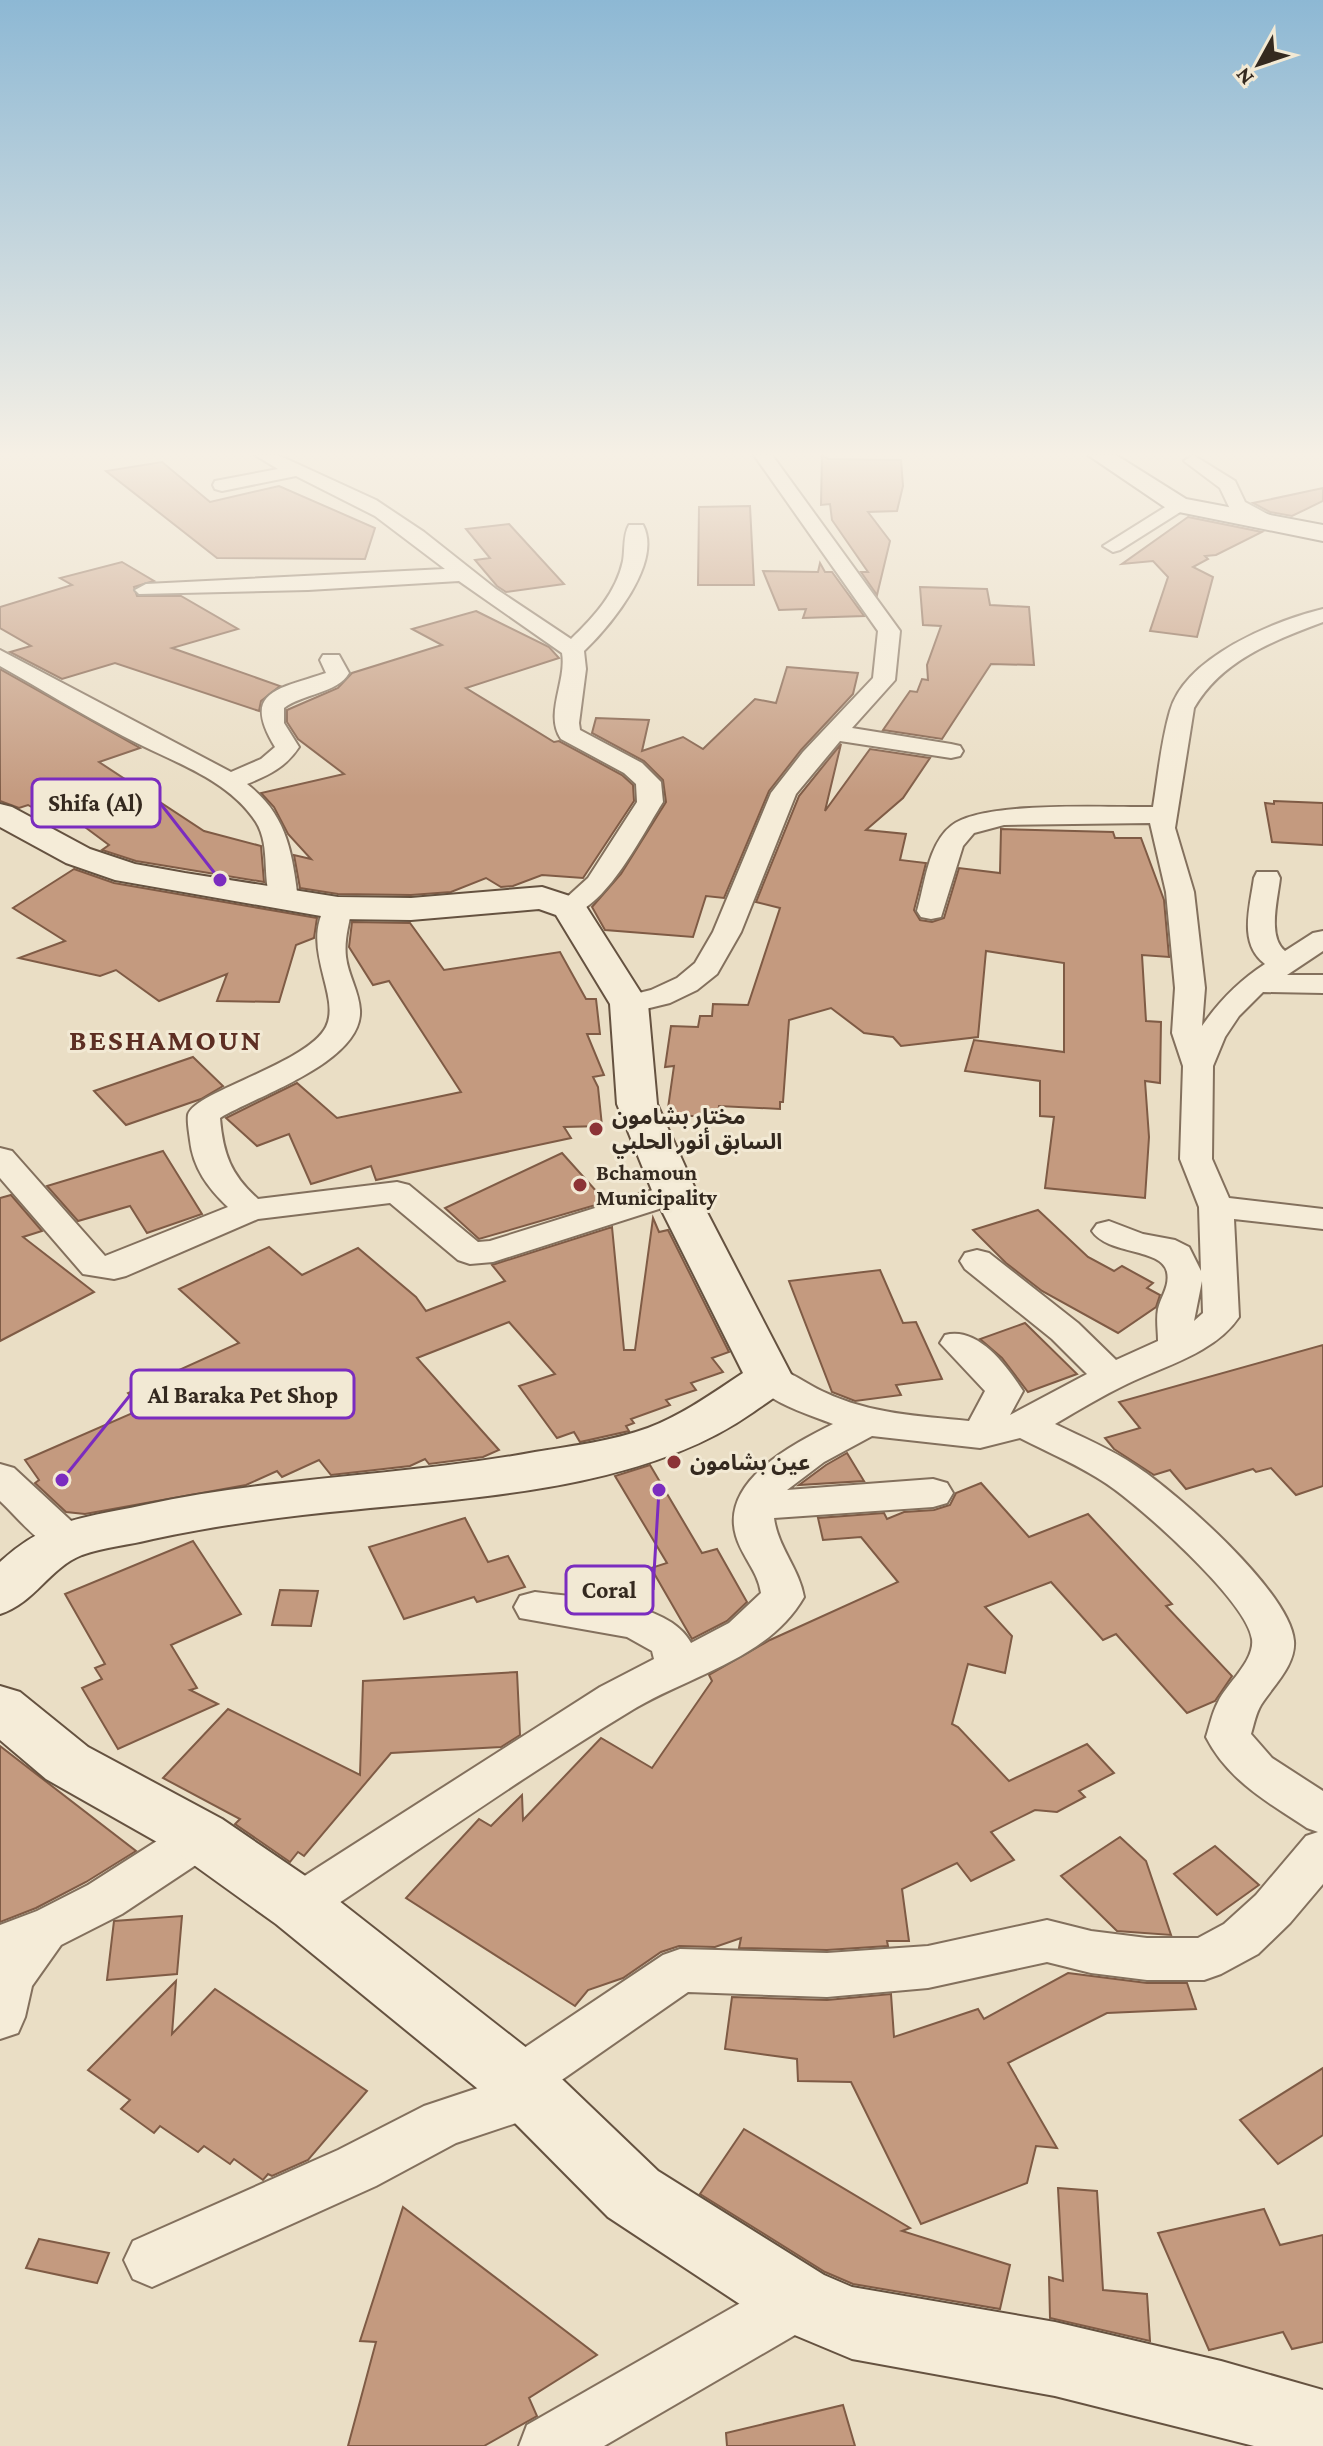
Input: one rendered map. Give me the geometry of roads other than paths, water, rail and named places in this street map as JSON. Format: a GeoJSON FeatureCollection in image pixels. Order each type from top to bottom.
{"type":"FeatureCollection","features":[{"type":"Feature","properties":{"kind":"main road"},"geometry":{"type":"LineString","coordinates":[[0,814],[78,856],[127,873],[338,908],[411,909],[542,898],[569,908],[629,1004],[637,1104],[675,1193],[769,1378],[712,1417],[663,1441],[584,1461],[474,1481],[347,1492],[190,1513],[67,1540],[42,1554],[0,1594]]}},
{"type":"Feature","properties":{"kind":"main road"},"geometry":{"type":"LineString","coordinates":[[0,1708],[67,1763],[201,1837],[298,1905],[524,2088],[633,2194],[799,2301],[852,2323],[1055,2359],[1221,2399],[1323,2428]]}},
{"type":"Feature","properties":{"kind":"street"},"geometry":{"type":"LineString","coordinates":[[457,569],[573,650],[577,660],[566,707],[569,734],[633,768],[648,782],[650,802],[598,883],[569,908]]}},
{"type":"Feature","properties":{"kind":"street"},"geometry":{"type":"LineString","coordinates":[[573,650],[614,607],[631,569]]}},
{"type":"Feature","properties":{"kind":"street"},"geometry":{"type":"LineString","coordinates":[[629,1004],[660,997],[687,984],[707,968],[727,932],[784,793],[884,680],[889,631],[845,569]]}},
{"type":"Feature","properties":{"kind":"street"},"geometry":{"type":"LineString","coordinates":[[146,590],[463,574]]}},
{"type":"Feature","properties":{"kind":"street"},"geometry":{"type":"LineString","coordinates":[[769,1378],[810,1401],[867,1423],[980,1435],[1024,1424],[1111,1377],[1196,1338],[1221,1317],[1216,1207],[1196,1159],[1198,1066],[1187,1033],[1190,988],[1187,942],[1180,892],[1162,828],[1163,815],[1182,708],[1190,692],[1217,664],[1242,649],[1323,615]]}},
{"type":"Feature","properties":{"kind":"street"},"geometry":{"type":"LineString","coordinates":[[0,657],[230,782],[251,798],[270,823],[278,843],[284,899]]}},
{"type":"Feature","properties":{"kind":"street"},"geometry":{"type":"LineString","coordinates":[[230,782],[274,763],[282,756],[287,747],[272,723],[272,706],[286,695],[336,677],[338,673],[331,660]]}},
{"type":"Feature","properties":{"kind":"street"},"geometry":{"type":"LineString","coordinates":[[835,733],[951,751]]}},
{"type":"Feature","properties":{"kind":"street"},"geometry":{"type":"LineString","coordinates":[[931,911],[951,841],[961,830],[980,822],[1004,817],[1163,815]]}},
{"type":"Feature","properties":{"kind":"street"},"geometry":{"type":"LineString","coordinates":[[1267,878],[1261,931],[1266,951],[1285,965]]}},
{"type":"Feature","properties":{"kind":"street"},"geometry":{"type":"LineString","coordinates":[[251,1210],[228,1191],[208,1163],[204,1114],[232,1096],[315,1058],[342,1031],[345,1013],[331,952],[338,908]]}},
{"type":"Feature","properties":{"kind":"street"},"geometry":{"type":"LineString","coordinates":[[1198,1066],[1210,1037],[1228,1010],[1255,983],[1323,939]]}},
{"type":"Feature","properties":{"kind":"street"},"geometry":{"type":"LineString","coordinates":[[1255,983],[1323,984]]}},
{"type":"Feature","properties":{"kind":"street"},"geometry":{"type":"LineString","coordinates":[[0,1158],[95,1266],[114,1268],[251,1210],[397,1192],[470,1253],[493,1251],[675,1193]]}},
{"type":"Feature","properties":{"kind":"street"},"geometry":{"type":"LineString","coordinates":[[1216,1207],[1323,1219]]}},
{"type":"Feature","properties":{"kind":"street"},"geometry":{"type":"LineString","coordinates":[[1109,1231],[1135,1243],[1163,1247],[1177,1255],[1185,1273],[1183,1293],[1176,1309],[1176,1346]]}},
{"type":"Feature","properties":{"kind":"street"},"geometry":{"type":"LineString","coordinates":[[977,1261],[1065,1331],[1111,1377]]}},
{"type":"Feature","properties":{"kind":"street"},"geometry":{"type":"LineString","coordinates":[[958,1343],[997,1380],[1004,1391],[980,1435]]}},
{"type":"Feature","properties":{"kind":"street"},"geometry":{"type":"LineString","coordinates":[[298,1905],[615,1699],[744,1634],[783,1597],[781,1575],[757,1536],[752,1512],[756,1505],[775,1479],[809,1451],[867,1423]]}},
{"type":"Feature","properties":{"kind":"street"},"geometry":{"type":"LineString","coordinates":[[1024,1424],[1118,1472],[1138,1486],[1199,1543],[1264,1613],[1273,1638],[1271,1652],[1265,1669],[1241,1699],[1228,1737],[1256,1771],[1323,1815]]}},
{"type":"Feature","properties":{"kind":"street"},"geometry":{"type":"LineString","coordinates":[[0,1478],[67,1540]]}},
{"type":"Feature","properties":{"kind":"street"},"geometry":{"type":"LineString","coordinates":[[756,1505],[823,1503],[933,1493]]}},
{"type":"Feature","properties":{"kind":"street"},"geometry":{"type":"LineString","coordinates":[[535,1607],[637,1623],[670,1642],[678,1666]]}},
{"type":"Feature","properties":{"kind":"street"},"geometry":{"type":"LineString","coordinates":[[0,2017],[21,1940],[132,1883],[201,1837]]}},
{"type":"Feature","properties":{"kind":"street"},"geometry":{"type":"LineString","coordinates":[[152,2260],[357,2168],[443,2123],[524,2088],[680,1970],[827,1975],[928,1967],[1047,1941],[1091,1952],[1133,1957],[1204,1959],[1241,1939],[1273,1909],[1323,1850]]}},
{"type":"Feature","properties":{"kind":"street"},"geometry":{"type":"LineString","coordinates":[[548,2446],[799,2301]]}},
{"type":"Feature","properties":{"kind":"place","name":"Shifa (Al)"},"geometry":{"type":"Point","coordinates":[220,880]}},
{"type":"Feature","properties":{"kind":"place","name":"مختار بشامون السابق أنور الحلبي"},"geometry":{"type":"Point","coordinates":[596,1129]}},
{"type":"Feature","properties":{"kind":"place","name":"Bchamoun Municipality"},"geometry":{"type":"Point","coordinates":[580,1185]}},
{"type":"Feature","properties":{"kind":"place","name":"عين بشامون"},"geometry":{"type":"Point","coordinates":[674,1462]}},
{"type":"Feature","properties":{"kind":"place","name":"Al Baraka Pet Shop"},"geometry":{"type":"Point","coordinates":[62,1480]}},
{"type":"Feature","properties":{"kind":"place","name":"Coral"},"geometry":{"type":"Point","coordinates":[659,1490]}},
{"type":"Feature","properties":{"kind":"district","name":"BESHAMOUN"},"geometry":{"type":"Point","coordinates":[166,1040]}}]}
